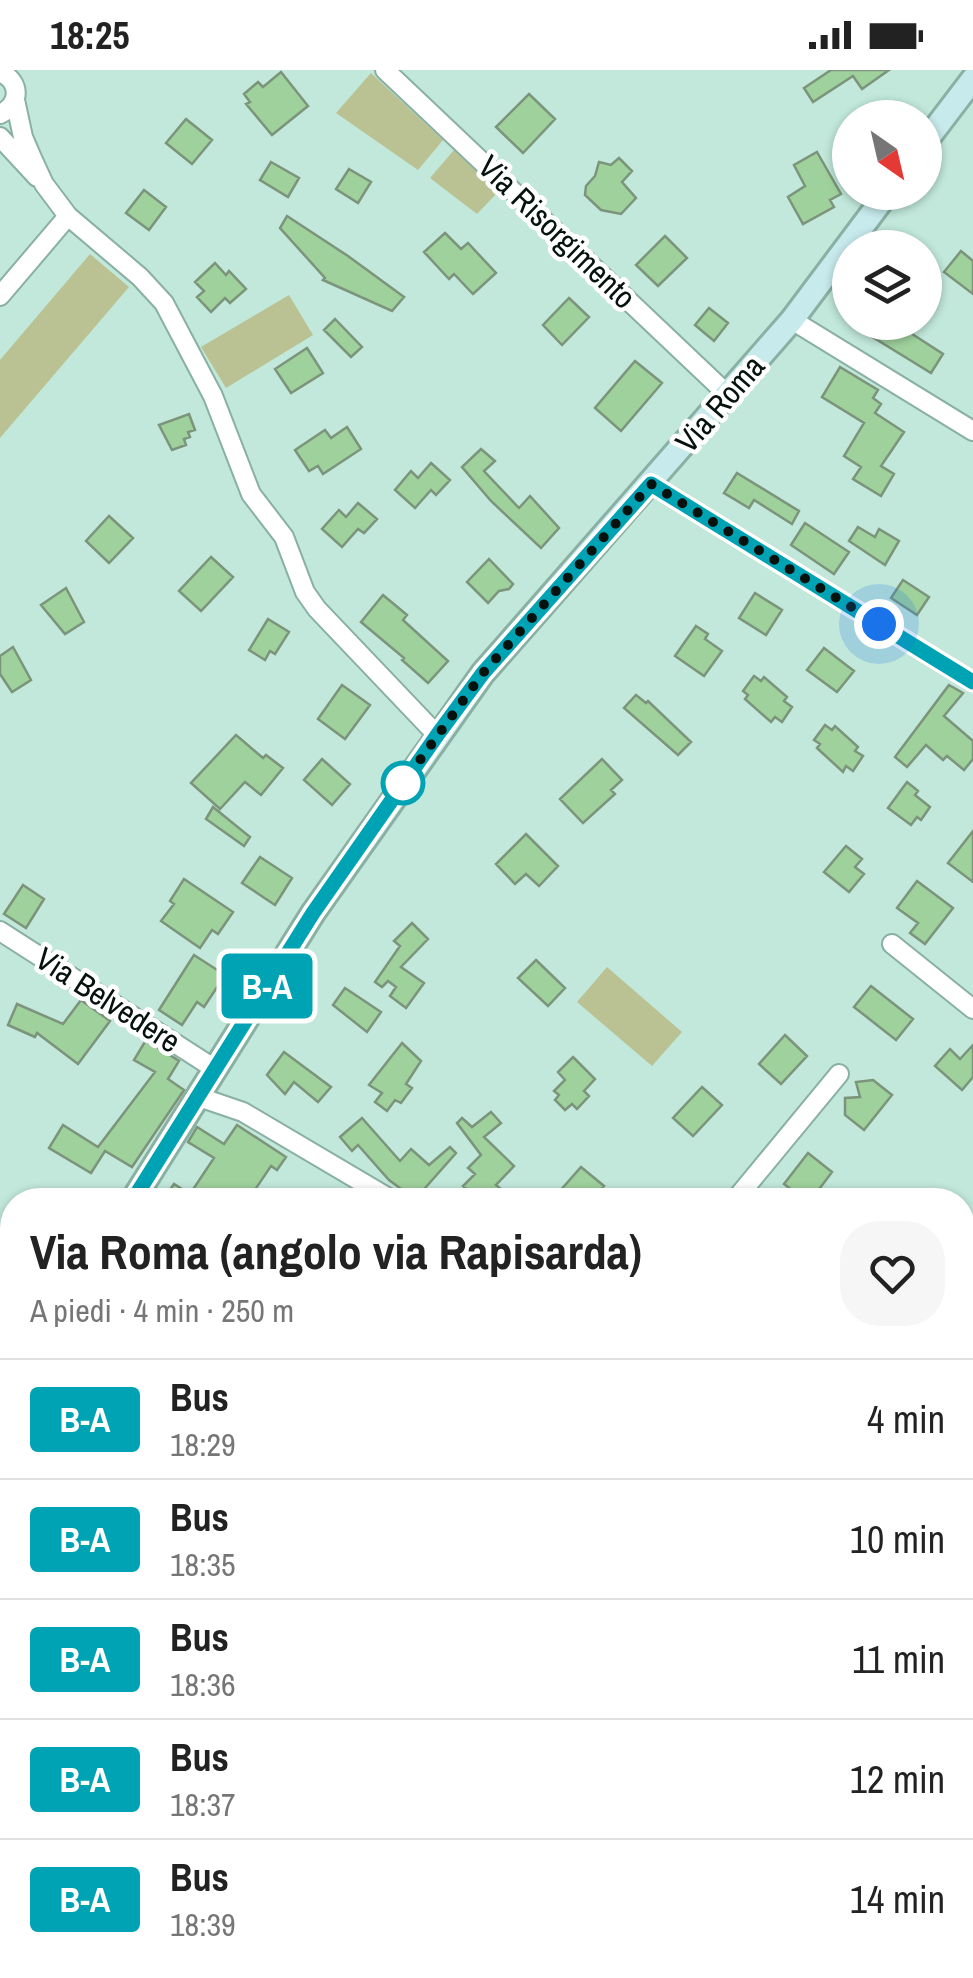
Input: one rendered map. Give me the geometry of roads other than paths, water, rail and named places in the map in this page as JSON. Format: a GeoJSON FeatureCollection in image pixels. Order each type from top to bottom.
{"type":"FeatureCollection","features":[{"type":"Feature","properties":{"kind":"main road"},"geometry":{"type":"LineString","coordinates":[[942,120],[973,79]]}},
{"type":"Feature","properties":{"kind":"main road","name":"Via Roma"},"geometry":{"type":"LineString","coordinates":[[142,1188],[313,913],[483,673],[792,320],[874,210]]}},
{"type":"Feature","properties":{"kind":"street","name":"Via Risorgimento"},"geometry":{"type":"LineString","coordinates":[[385,70],[728,395]]}},
{"type":"Feature","properties":{"kind":"street"},"geometry":{"type":"LineString","coordinates":[[0,72],[17,86],[23,136],[44,184]]}},
{"type":"Feature","properties":{"kind":"street"},"geometry":{"type":"LineString","coordinates":[[0,114],[11,108],[17,86]]}},
{"type":"Feature","properties":{"kind":"street"},"geometry":{"type":"LineString","coordinates":[[0,137],[68,216],[140,277],[164,304],[218,406],[251,494],[284,537],[306,592],[341,636],[438,734]]}},
{"type":"Feature","properties":{"kind":"street"},"geometry":{"type":"LineString","coordinates":[[0,296],[68,216]]}},
{"type":"Feature","properties":{"kind":"street"},"geometry":{"type":"LineString","coordinates":[[792,320],[973,431]]}},
{"type":"Feature","properties":{"kind":"street"},"geometry":{"type":"LineString","coordinates":[[651,484],[973,682]]}},
{"type":"Feature","properties":{"kind":"street","name":"Via Belvedere"},"geometry":{"type":"LineString","coordinates":[[0,931],[215,1069]]}},
{"type":"Feature","properties":{"kind":"street"},"geometry":{"type":"LineString","coordinates":[[892,944],[973,1010]]}},
{"type":"Feature","properties":{"kind":"street"},"geometry":{"type":"LineString","coordinates":[[745,1188],[839,1074]]}},
{"type":"Feature","properties":{"kind":"street"},"geometry":{"type":"LineString","coordinates":[[198,1098],[243,1112],[372,1188]]}}]}
